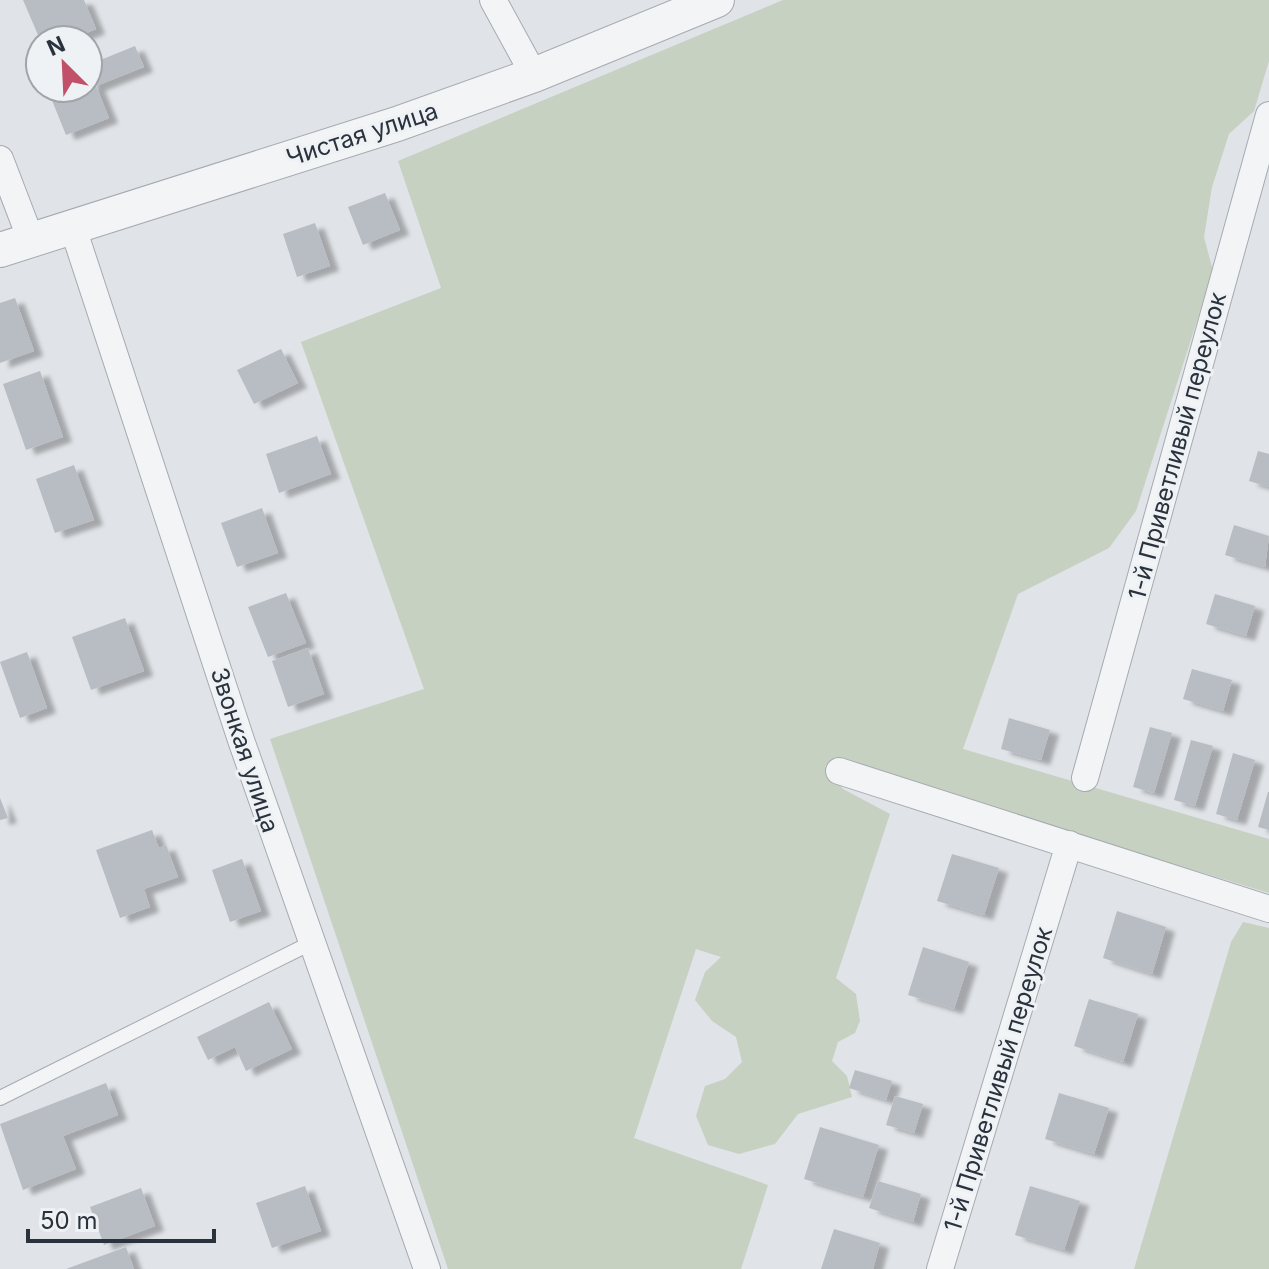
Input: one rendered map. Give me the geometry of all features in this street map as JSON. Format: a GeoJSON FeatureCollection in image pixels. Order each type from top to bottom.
{"type":"FeatureCollection","features":[{"type":"Feature","properties":{"kind":"street"},"geometry":{"type":"LineString","coordinates":[[493,0],[534,75]]}},
{"type":"Feature","properties":{"kind":"street","name":"Чистая улица"},"geometry":{"type":"LineString","coordinates":[[15,245],[397,124],[534,75],[717,0]]}},
{"type":"Feature","properties":{"kind":"street","name":"1-й Приветливый переулок"},"geometry":{"type":"LineString","coordinates":[[1085,778],[1269,115]]}},
{"type":"Feature","properties":{"kind":"street"},"geometry":{"type":"LineString","coordinates":[[0,159],[15,245]]}},
{"type":"Feature","properties":{"kind":"street","name":"Звонкая улица"},"geometry":{"type":"LineString","coordinates":[[73,228],[311,943],[427,1269]]}},
{"type":"Feature","properties":{"kind":"street"},"geometry":{"type":"LineString","coordinates":[[839,771],[1269,909]]}},
{"type":"Feature","properties":{"kind":"street","name":"1-й Приветливый переулок"},"geometry":{"type":"LineString","coordinates":[[940,1269],[1069,844]]}},
{"type":"Feature","properties":{"kind":"lane"},"geometry":{"type":"LineString","coordinates":[[0,1098],[311,943]]}},
{"type":"Feature","properties":{"kind":"green space"},"geometry":{"type":"Polygon","coordinates":[[[783,0],[1269,0],[1269,61],[1254,111],[1229,134],[1212,187],[1204,237],[1213,271],[1136,511],[1109,548],[1018,594],[963,749],[1269,839],[1269,893],[836,761],[825,766],[843,789],[890,814],[836,978],[856,994],[860,1021],[855,1033],[838,1042],[832,1061],[847,1076],[852,1097],[798,1114],[775,1144],[739,1154],[708,1145],[696,1116],[705,1086],[725,1079],[742,1062],[736,1037],[712,1021],[695,1000],[705,972],[721,957],[696,949],[634,1138],[768,1185],[741,1269],[448,1269],[270,739],[424,689],[301,342],[441,288],[398,161],[783,0]]]}},
{"type":"Feature","properties":{"kind":"green space"},"geometry":{"type":"Polygon","coordinates":[[[1243,922],[1269,928],[1269,1269],[1134,1269],[1231,942],[1243,922]]]}},
{"type":"Feature","properties":{"kind":"building"},"geometry":{"type":"Polygon","coordinates":[[[23,0],[84,0],[94,24],[33,24],[23,0]]]}},
{"type":"Feature","properties":{"kind":"building"},"geometry":{"type":"Polygon","coordinates":[[[135,46],[144,67],[104,83],[104,59],[135,46]]]}},
{"type":"Feature","properties":{"kind":"building"},"geometry":{"type":"Polygon","coordinates":[[[53,104],[103,104],[109,118],[66,135],[53,104]]]}},
{"type":"Feature","properties":{"kind":"building"},"geometry":{"type":"Polygon","coordinates":[[[385,193],[400,230],[363,245],[348,207],[385,193]]]}},
{"type":"Feature","properties":{"kind":"building"},"geometry":{"type":"Polygon","coordinates":[[[315,223],[330,266],[297,277],[283,234],[315,223]]]}},
{"type":"Feature","properties":{"kind":"building"},"geometry":{"type":"Polygon","coordinates":[[[15,298],[34,351],[0,363],[0,303],[15,298]]]}},
{"type":"Feature","properties":{"kind":"building"},"geometry":{"type":"Polygon","coordinates":[[[281,349],[298,383],[254,404],[237,370],[281,349]]]}},
{"type":"Feature","properties":{"kind":"building"},"geometry":{"type":"Polygon","coordinates":[[[40,371],[63,437],[26,450],[3,384],[40,371]]]}},
{"type":"Feature","properties":{"kind":"building"},"geometry":{"type":"Polygon","coordinates":[[[317,436],[331,474],[279,493],[266,454],[317,436]]]}},
{"type":"Feature","properties":{"kind":"building"},"geometry":{"type":"Polygon","coordinates":[[[1258,451],[1269,454],[1269,487],[1249,481],[1258,451]]]}},
{"type":"Feature","properties":{"kind":"building"},"geometry":{"type":"Polygon","coordinates":[[[74,465],[94,520],[55,533],[36,479],[74,465]]]}},
{"type":"Feature","properties":{"kind":"building"},"geometry":{"type":"Polygon","coordinates":[[[262,508],[278,553],[237,567],[221,523],[262,508]]]}},
{"type":"Feature","properties":{"kind":"building"},"geometry":{"type":"Polygon","coordinates":[[[1234,525],[1269,536],[1265,567],[1225,555],[1234,525]]]}},
{"type":"Feature","properties":{"kind":"building"},"geometry":{"type":"Polygon","coordinates":[[[286,593],[306,643],[268,657],[248,607],[286,593]]]}},
{"type":"Feature","properties":{"kind":"building"},"geometry":{"type":"Polygon","coordinates":[[[1215,594],[1255,606],[1246,636],[1206,624],[1215,594]]]}},
{"type":"Feature","properties":{"kind":"building"},"geometry":{"type":"Polygon","coordinates":[[[125,618],[144,671],[91,690],[72,637],[125,618]]]}},
{"type":"Feature","properties":{"kind":"building"},"geometry":{"type":"Polygon","coordinates":[[[308,648],[324,694],[288,707],[272,661],[308,648]]]}},
{"type":"Feature","properties":{"kind":"building"},"geometry":{"type":"Polygon","coordinates":[[[27,652],[47,708],[20,718],[0,662],[27,652]]]}},
{"type":"Feature","properties":{"kind":"building"},"geometry":{"type":"Polygon","coordinates":[[[1192,669],[1232,680],[1223,711],[1183,699],[1192,669]]]}},
{"type":"Feature","properties":{"kind":"building"},"geometry":{"type":"Polygon","coordinates":[[[1009,718],[1050,730],[1041,760],[1001,749],[1009,718]]]}},
{"type":"Feature","properties":{"kind":"building"},"geometry":{"type":"Polygon","coordinates":[[[1150,727],[1172,733],[1154,793],[1133,787],[1150,727]]]}},
{"type":"Feature","properties":{"kind":"building"},"geometry":{"type":"Polygon","coordinates":[[[1191,740],[1213,746],[1195,806],[1174,800],[1191,740]]]}},
{"type":"Feature","properties":{"kind":"building"},"geometry":{"type":"Polygon","coordinates":[[[1233,753],[1255,760],[1237,820],[1216,814],[1233,753]]]}},
{"type":"Feature","properties":{"kind":"building"},"geometry":{"type":"Polygon","coordinates":[[[1269,792],[1269,830],[1258,827],[1269,792]]]}},
{"type":"Feature","properties":{"kind":"building"},"geometry":{"type":"Polygon","coordinates":[[[0,798],[8,818],[0,820],[0,798]]]}},
{"type":"Feature","properties":{"kind":"building"},"geometry":{"type":"Polygon","coordinates":[[[152,830],[159,848],[166,845],[178,877],[144,889],[150,907],[120,918],[96,850],[152,830]]]}},
{"type":"Feature","properties":{"kind":"building"},"geometry":{"type":"Polygon","coordinates":[[[952,854],[999,868],[984,915],[937,901],[952,854]]]}},
{"type":"Feature","properties":{"kind":"building"},"geometry":{"type":"Polygon","coordinates":[[[242,859],[261,911],[230,922],[212,870],[242,859]]]}},
{"type":"Feature","properties":{"kind":"building"},"geometry":{"type":"Polygon","coordinates":[[[1117,911],[1166,927],[1152,974],[1103,958],[1117,911]]]}},
{"type":"Feature","properties":{"kind":"building"},"geometry":{"type":"Polygon","coordinates":[[[923,947],[969,962],[954,1009],[908,995],[923,947]]]}},
{"type":"Feature","properties":{"kind":"building"},"geometry":{"type":"Polygon","coordinates":[[[1089,999],[1138,1014],[1123,1062],[1074,1046],[1089,999]]]}},
{"type":"Feature","properties":{"kind":"building"},"geometry":{"type":"Polygon","coordinates":[[[269,1002],[292,1049],[246,1071],[235,1047],[208,1060],[197,1037],[269,1002]]]}},
{"type":"Feature","properties":{"kind":"building"},"geometry":{"type":"Polygon","coordinates":[[[855,1070],[892,1081],[886,1100],[849,1088],[855,1070]]]}},
{"type":"Feature","properties":{"kind":"building"},"geometry":{"type":"Polygon","coordinates":[[[106,1083],[118,1115],[63,1136],[76,1169],[23,1190],[0,1124],[106,1083]]]}},
{"type":"Feature","properties":{"kind":"building"},"geometry":{"type":"Polygon","coordinates":[[[1059,1093],[1109,1108],[1094,1154],[1045,1139],[1059,1093]]]}},
{"type":"Feature","properties":{"kind":"building"},"geometry":{"type":"Polygon","coordinates":[[[895,1096],[923,1104],[914,1133],[886,1125],[895,1096]]]}},
{"type":"Feature","properties":{"kind":"building"},"geometry":{"type":"Polygon","coordinates":[[[820,1127],[879,1145],[863,1197],[804,1179],[820,1127]]]}},
{"type":"Feature","properties":{"kind":"building"},"geometry":{"type":"Polygon","coordinates":[[[878,1181],[921,1194],[913,1222],[869,1208],[878,1181]]]}},
{"type":"Feature","properties":{"kind":"building"},"geometry":{"type":"Polygon","coordinates":[[[305,1186],[321,1231],[272,1248],[256,1203],[305,1186]]]}},
{"type":"Feature","properties":{"kind":"building"},"geometry":{"type":"Polygon","coordinates":[[[1030,1186],[1080,1201],[1064,1250],[1015,1235],[1030,1186]]]}},
{"type":"Feature","properties":{"kind":"building"},"geometry":{"type":"Polygon","coordinates":[[[141,1188],[155,1226],[104,1245],[90,1207],[141,1188]]]}},
{"type":"Feature","properties":{"kind":"building"},"geometry":{"type":"Polygon","coordinates":[[[834,1229],[880,1243],[873,1269],[821,1269],[834,1229]]]}},
{"type":"Feature","properties":{"kind":"building"},"geometry":{"type":"Polygon","coordinates":[[[126,1247],[134,1269],[66,1269],[126,1247]]]}}]}
